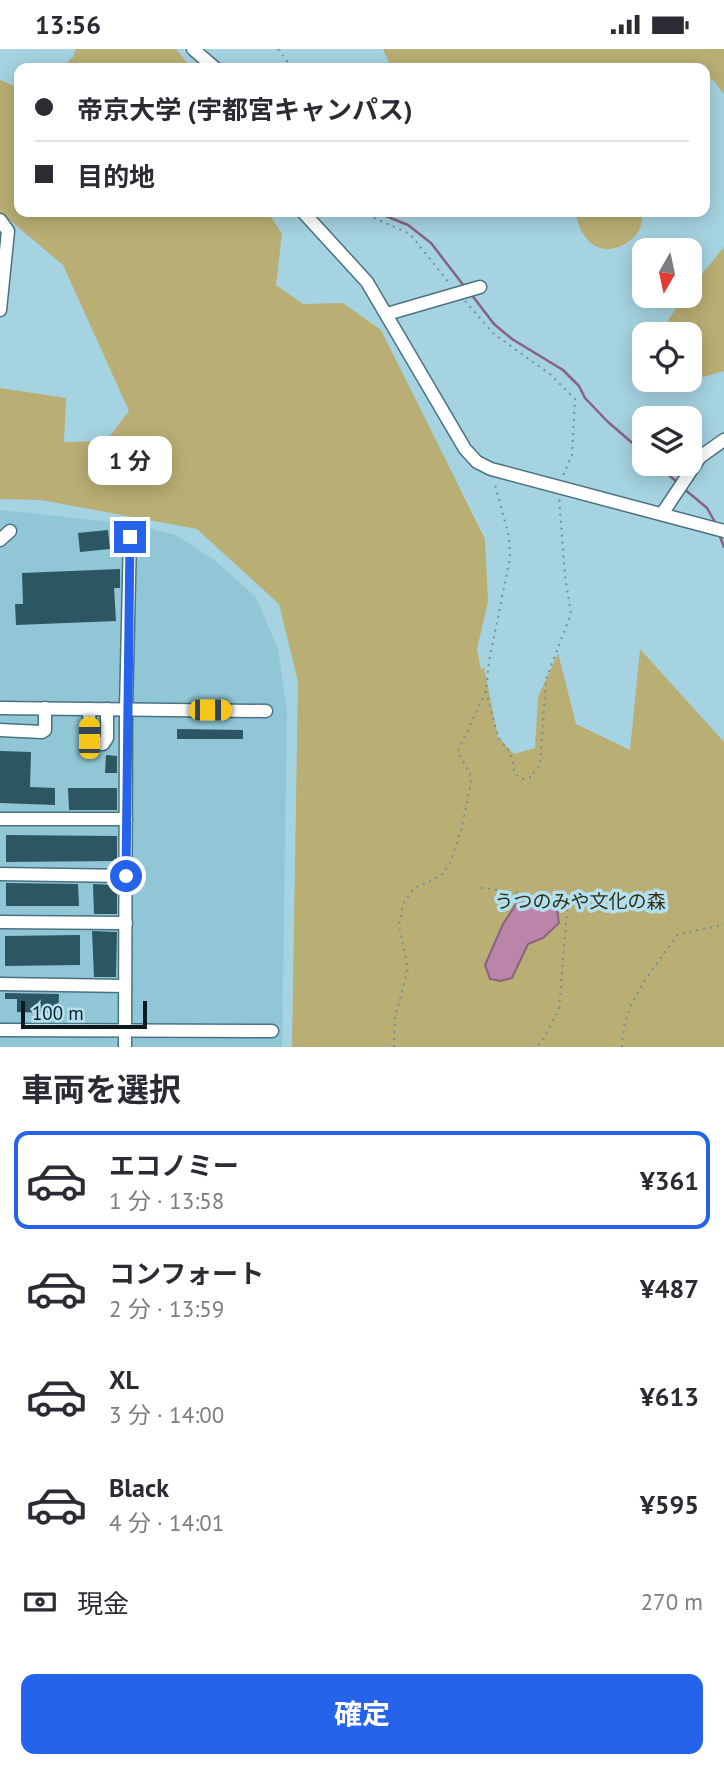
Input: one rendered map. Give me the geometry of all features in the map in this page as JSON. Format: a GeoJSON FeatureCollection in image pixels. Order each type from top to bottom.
{"type":"FeatureCollection","features":[{"type":"Feature","properties":{"kind":"street"},"geometry":{"type":"LineString","coordinates":[[193,49],[209,63]]}},
{"type":"Feature","properties":{"kind":"street"},"geometry":{"type":"LineString","coordinates":[[308,217],[353,265],[387,314],[465,449],[477,462],[491,469],[724,531]]}},
{"type":"Feature","properties":{"kind":"street"},"geometry":{"type":"LineString","coordinates":[[0,220],[8,231],[0,310]]}},
{"type":"Feature","properties":{"kind":"street"},"geometry":{"type":"LineString","coordinates":[[387,314],[480,287]]}},
{"type":"Feature","properties":{"kind":"street"},"geometry":{"type":"LineString","coordinates":[[662,514],[700,457],[724,440]]}},
{"type":"Feature","properties":{"kind":"street"},"geometry":{"type":"LineString","coordinates":[[125,1047],[126,709],[130,537]]}},
{"type":"Feature","properties":{"kind":"street"},"geometry":{"type":"LineString","coordinates":[[0,708],[265,711]]}},
{"type":"Feature","properties":{"kind":"street"},"geometry":{"type":"LineString","coordinates":[[0,730],[43,733],[45,708]]}},
{"type":"Feature","properties":{"kind":"street"},"geometry":{"type":"LineString","coordinates":[[89,709],[90,740],[94,744],[103,744],[107,738],[107,709]]}},
{"type":"Feature","properties":{"kind":"street"},"geometry":{"type":"LineString","coordinates":[[0,819],[126,819]]}},
{"type":"Feature","properties":{"kind":"street"},"geometry":{"type":"LineString","coordinates":[[0,874],[126,876]]}},
{"type":"Feature","properties":{"kind":"street"},"geometry":{"type":"LineString","coordinates":[[0,922],[125,923]]}},
{"type":"Feature","properties":{"kind":"street"},"geometry":{"type":"LineString","coordinates":[[0,983],[125,986]]}},
{"type":"Feature","properties":{"kind":"street"},"geometry":{"type":"LineString","coordinates":[[0,1030],[272,1031]]}},
{"type":"Feature","properties":{"kind":"path"},"geometry":{"type":"LineString","coordinates":[[372,217],[410,234],[457,291]]}},
{"type":"Feature","properties":{"kind":"path"},"geometry":{"type":"LineString","coordinates":[[464,300],[494,334],[551,375],[575,399],[572,455],[559,487],[565,576],[571,614],[546,679],[540,766],[534,770],[532,778],[522,779],[515,773],[511,754],[498,737],[486,691]]}},
{"type":"Feature","properties":{"kind":"path"},"geometry":{"type":"LineString","coordinates":[[394,1047],[395,1017],[408,969],[399,926],[403,904],[413,889],[431,883],[441,876],[456,849],[471,783],[458,751],[486,691],[489,661],[510,558],[509,537],[491,469]]}},
{"type":"Feature","properties":{"kind":"path"},"geometry":{"type":"LineString","coordinates":[[481,888],[568,899],[559,1009],[541,1043],[536,1047]]}},
{"type":"Feature","properties":{"kind":"path"},"geometry":{"type":"LineString","coordinates":[[622,1047],[622,1029],[634,998],[678,934],[724,925]]}},
{"type":"Feature","properties":{"kind":"shaded area"},"geometry":{"type":"Polygon","coordinates":[[[0,510],[131,524],[176,535],[214,560],[256,597],[278,649],[287,712],[282,1047],[0,1047],[0,510]]]}},
{"type":"Feature","properties":{"kind":"shaded area"},"geometry":{"type":"Polygon","coordinates":[[[520,898],[556,902],[559,923],[543,938],[528,944],[512,978],[500,981],[490,979],[485,965],[503,924],[520,898]]]}},
{"type":"Feature","properties":{"kind":"green space"},"geometry":{"type":"Polygon","coordinates":[[[76,49],[176,49],[187,63],[66,63],[76,49]]]}},
{"type":"Feature","properties":{"kind":"green space"},"geometry":{"type":"Polygon","coordinates":[[[383,49],[724,49],[724,94],[710,78],[710,63],[389,63],[383,49]]]}},
{"type":"Feature","properties":{"kind":"green space","name":"うつのみや文化の森"},"geometry":{"type":"Polygon","coordinates":[[[0,80],[14,86],[14,217],[271,217],[282,234],[276,285],[303,304],[343,303],[381,330],[485,539],[488,602],[477,649],[481,670],[484,667],[498,737],[514,754],[535,748],[538,697],[558,653],[576,724],[630,750],[640,649],[724,742],[724,1047],[292,1047],[298,682],[279,604],[197,529],[41,500],[0,499],[0,388],[66,398],[64,442],[106,441],[129,411],[63,265],[0,212],[0,80]]]}},
{"type":"Feature","properties":{"kind":"green space"},"geometry":{"type":"Polygon","coordinates":[[[577,217],[642,217],[641,226],[634,237],[615,248],[598,247],[586,238],[577,217]]]}},
{"type":"Feature","properties":{"kind":"green space"},"geometry":{"type":"Polygon","coordinates":[[[724,247],[724,371],[703,377],[702,322],[668,322],[676,308],[702,308],[702,274],[724,247]]]}},
{"type":"Feature","properties":{"kind":"building"},"geometry":{"type":"Polygon","coordinates":[[[108,530],[110,549],[80,552],[78,533],[108,530]]]}},
{"type":"Feature","properties":{"kind":"building"},"geometry":{"type":"Polygon","coordinates":[[[120,569],[120,588],[114,588],[116,621],[16,625],[15,604],[23,604],[22,573],[120,569]]]}},
{"type":"Feature","properties":{"kind":"building"},"geometry":{"type":"Polygon","coordinates":[[[177,729],[243,730],[243,739],[177,739],[177,729]]]}},
{"type":"Feature","properties":{"kind":"building"},"geometry":{"type":"Polygon","coordinates":[[[0,751],[31,752],[30,787],[55,788],[55,805],[0,803],[0,751]]]}},
{"type":"Feature","properties":{"kind":"building"},"geometry":{"type":"Polygon","coordinates":[[[106,755],[117,756],[117,773],[105,773],[106,755]]]}},
{"type":"Feature","properties":{"kind":"building"},"geometry":{"type":"Polygon","coordinates":[[[68,788],[117,788],[117,810],[69,810],[68,788]]]}},
{"type":"Feature","properties":{"kind":"building"},"geometry":{"type":"Polygon","coordinates":[[[6,835],[117,836],[117,861],[6,862],[6,835]]]}},
{"type":"Feature","properties":{"kind":"building"},"geometry":{"type":"Polygon","coordinates":[[[6,883],[78,884],[79,906],[6,906],[6,883]]]}},
{"type":"Feature","properties":{"kind":"building"},"geometry":{"type":"Polygon","coordinates":[[[93,884],[117,885],[117,914],[94,914],[93,884]]]}},
{"type":"Feature","properties":{"kind":"building"},"geometry":{"type":"Polygon","coordinates":[[[92,931],[117,932],[116,977],[94,977],[92,931]]]}},
{"type":"Feature","properties":{"kind":"building"},"geometry":{"type":"Polygon","coordinates":[[[80,935],[80,965],[5,966],[5,936],[80,935]]]}},
{"type":"Feature","properties":{"kind":"building"},"geometry":{"type":"Polygon","coordinates":[[[5,993],[59,994],[58,1013],[17,1012],[17,999],[5,999],[5,993]]]}},
{"type":"Feature","properties":{"kind":"waterway"},"geometry":{"type":"LineString","coordinates":[[388,217],[408,225],[431,243],[464,286]]}},
{"type":"Feature","properties":{"kind":"waterway"},"geometry":{"type":"LineString","coordinates":[[471,294],[494,324],[512,339],[563,370],[579,386],[585,398],[632,443]]}},
{"type":"Feature","properties":{"kind":"waterway"},"geometry":{"type":"LineString","coordinates":[[670,476],[678,483]]}},
{"type":"Feature","properties":{"kind":"waterway"},"geometry":{"type":"LineString","coordinates":[[683,488],[707,508],[716,524]]}},
{"type":"Feature","properties":{"kind":"waterway"},"geometry":{"type":"LineString","coordinates":[[719,534],[724,547]]}},
{"type":"Feature","properties":{"kind":"route"},"geometry":{"type":"LineString","coordinates":[[126,876],[130,537]]}}]}
